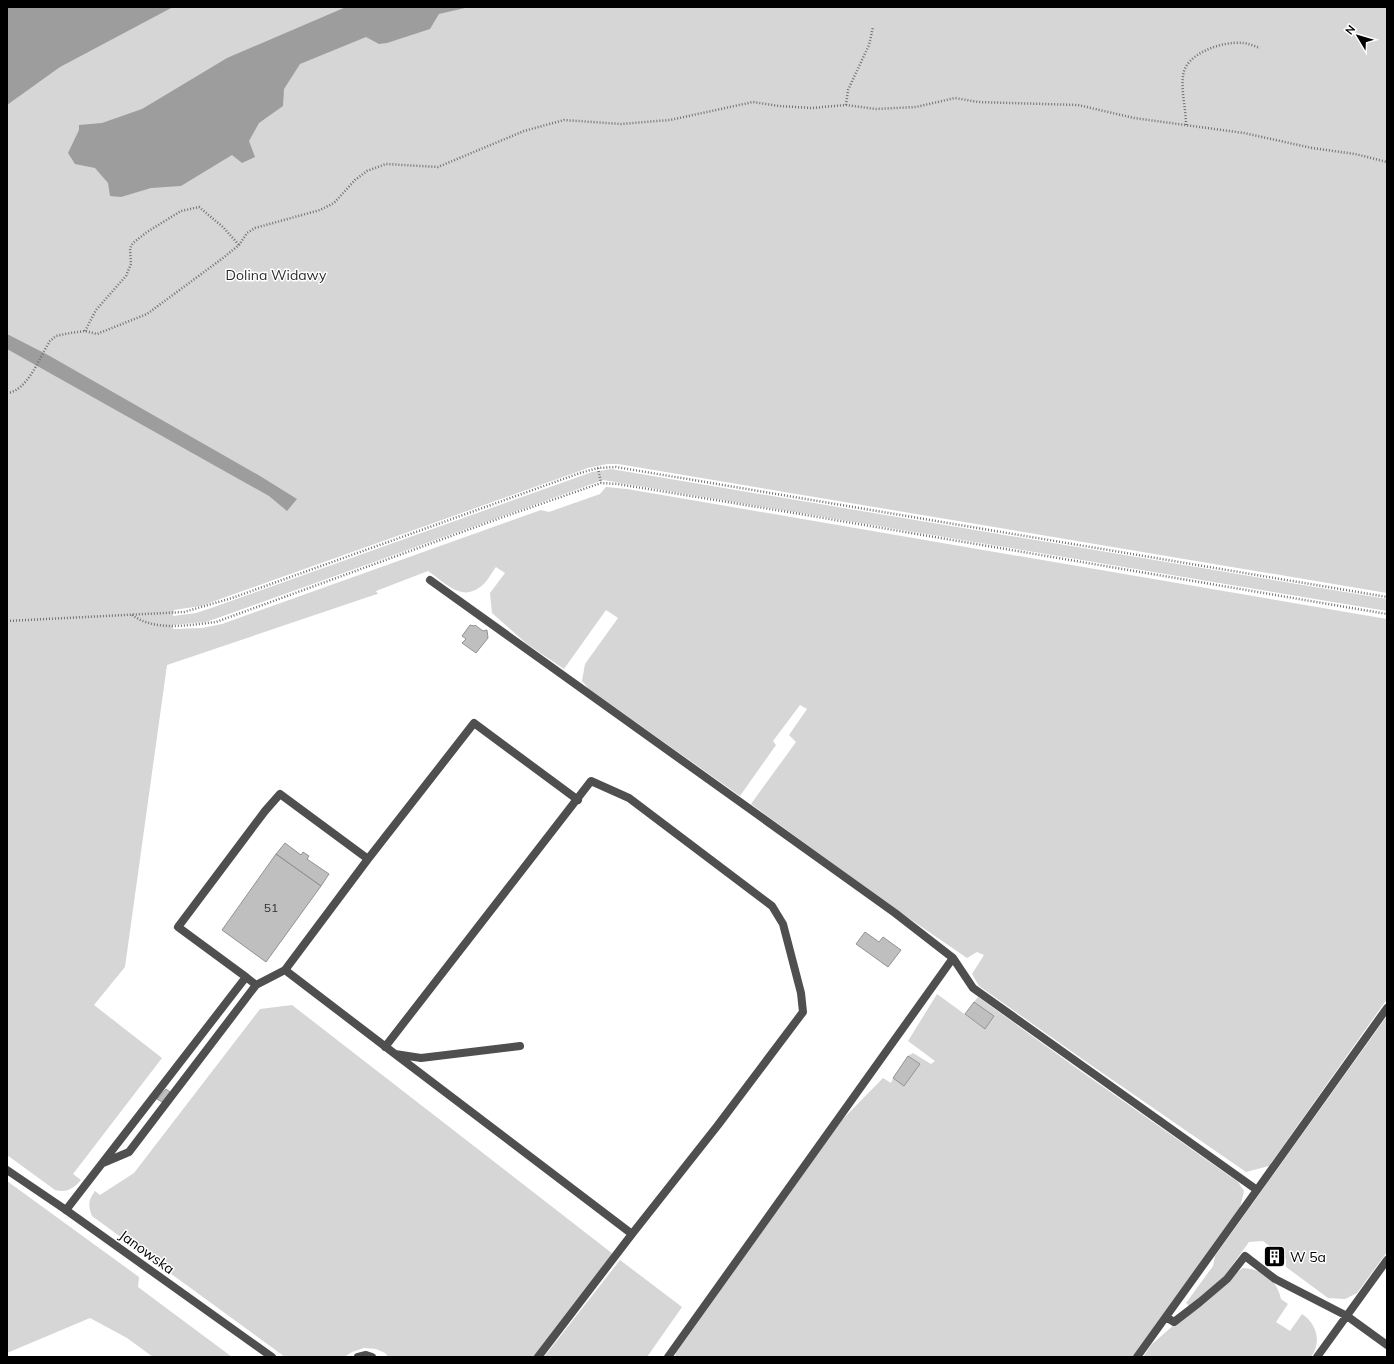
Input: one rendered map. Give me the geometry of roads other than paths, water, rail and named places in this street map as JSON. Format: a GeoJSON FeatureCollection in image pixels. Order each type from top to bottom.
{"type":"FeatureCollection","features":[{"type":"Feature","properties":{"kind":"street"},"geometry":{"type":"LineString","coordinates":[[430,580],[895,913],[953,958],[973,988],[1257,1190]]}},
{"type":"Feature","properties":{"kind":"street"},"geometry":{"type":"LineString","coordinates":[[102,1163],[129,1152],[256,985],[285,970],[368,859],[474,723],[578,800]]}},
{"type":"Feature","properties":{"kind":"street"},"geometry":{"type":"LineString","coordinates":[[385,1047],[578,800],[591,781],[629,798],[772,906],[783,924],[801,993],[803,1012],[718,1125],[538,1357]]}},
{"type":"Feature","properties":{"kind":"street"},"geometry":{"type":"LineString","coordinates":[[256,985],[178,927],[265,811],[280,794],[368,859]]}},
{"type":"Feature","properties":{"kind":"street"},"geometry":{"type":"LineString","coordinates":[[668,1357],[953,958]]}},
{"type":"Feature","properties":{"kind":"street"},"geometry":{"type":"LineString","coordinates":[[285,970],[632,1234]]}},
{"type":"Feature","properties":{"kind":"street"},"geometry":{"type":"LineString","coordinates":[[66,1210],[246,977]]}},
{"type":"Feature","properties":{"kind":"street"},"geometry":{"type":"LineString","coordinates":[[1137,1357],[1387,1008]]}},
{"type":"Feature","properties":{"kind":"street"},"geometry":{"type":"LineString","coordinates":[[395,1054],[421,1058],[520,1046]]}},
{"type":"Feature","properties":{"kind":"street","name":"Janowska"},"geometry":{"type":"LineString","coordinates":[[7,1170],[66,1210],[272,1357]]}},
{"type":"Feature","properties":{"kind":"street"},"geometry":{"type":"LineString","coordinates":[[1166,1317],[1174,1322],[1200,1302],[1227,1279],[1245,1256],[1275,1279],[1347,1316],[1387,1345]]}},
{"type":"Feature","properties":{"kind":"street"},"geometry":{"type":"LineString","coordinates":[[1317,1357],[1387,1260]]}},
{"type":"Feature","properties":{"kind":"street"},"geometry":{"type":"LineString","coordinates":[[358,1357],[366,1355],[372,1357]]}},
{"type":"Feature","properties":{"kind":"place","name":"W 5a"},"geometry":{"type":"Point","coordinates":[1275,1257]}},
{"type":"Feature","properties":{"kind":"park label","name":"Dolina Widawy"},"geometry":{"type":"Point","coordinates":[276,275]}}]}
